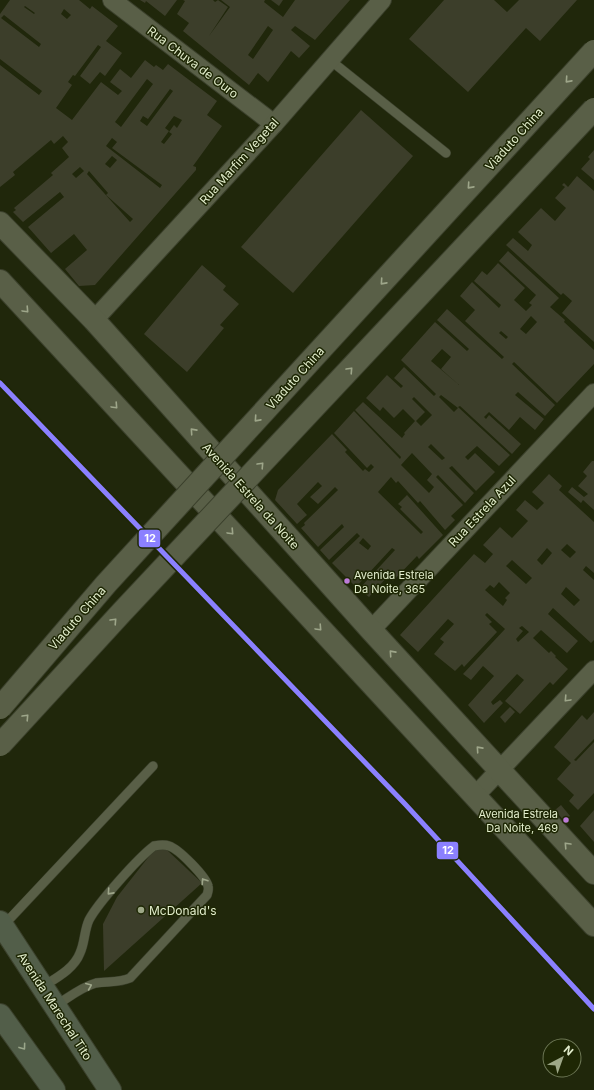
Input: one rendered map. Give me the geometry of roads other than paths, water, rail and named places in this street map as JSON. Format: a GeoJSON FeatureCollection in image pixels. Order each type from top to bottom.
{"type":"FeatureCollection","features":[{"type":"Feature","properties":{"kind":"main road","name":"Avenida Marechal Tito"},"geometry":{"type":"LineString","coordinates":[[1,924],[110,1090]]}},
{"type":"Feature","properties":{"kind":"main road"},"geometry":{"type":"LineString","coordinates":[[0,1015],[54,1090]]}},
{"type":"Feature","properties":{"kind":"street","name":"Rua Chuva de Ouro"},"geometry":{"type":"LineString","coordinates":[[112,0],[274,124]]}},
{"type":"Feature","properties":{"kind":"street","name":"Rua Marfim Vegetal"},"geometry":{"type":"LineString","coordinates":[[94,320],[274,124],[382,0]]}},
{"type":"Feature","properties":{"kind":"street","name":"Viaduto China"},"geometry":{"type":"LineString","coordinates":[[0,708],[106,584],[594,51]]}},
{"type":"Feature","properties":{"kind":"street"},"geometry":{"type":"LineString","coordinates":[[0,745],[133,600],[594,109]]}},
{"type":"Feature","properties":{"kind":"street","name":"Avenida Estrela da Noite"},"geometry":{"type":"LineString","coordinates":[[0,223],[94,320],[371,630],[594,873]]}},
{"type":"Feature","properties":{"kind":"street"},"geometry":{"type":"LineString","coordinates":[[0,281],[594,925]]}},
{"type":"Feature","properties":{"kind":"street","name":"Rua Estrela Azul"},"geometry":{"type":"LineString","coordinates":[[371,630],[594,393]]}},
{"type":"Feature","properties":{"kind":"street"},"geometry":{"type":"LineString","coordinates":[[475,796],[594,670]]}},
{"type":"Feature","properties":{"kind":"lane"},"geometry":{"type":"LineString","coordinates":[[330,60],[446,153]]}},
{"type":"Feature","properties":{"kind":"lane"},"geometry":{"type":"LineString","coordinates":[[1,924],[153,766]]}},
{"type":"Feature","properties":{"kind":"lane"},"geometry":{"type":"LineString","coordinates":[[42,987],[66,971],[75,961],[81,952],[83,934],[95,910],[154,846],[161,844],[178,850],[205,880],[209,891],[207,895],[130,978],[124,981],[95,984],[84,988],[55,1006]]}},
{"type":"Feature","properties":{"kind":"place","name":"Avenida Estrela Da Noite, 365"},"geometry":{"type":"Point","coordinates":[347,581]}},
{"type":"Feature","properties":{"kind":"place","name":"Avenida Estrela Da Noite, 469"},"geometry":{"type":"Point","coordinates":[566,820]}},
{"type":"Feature","properties":{"kind":"place","name":"McDonald's"},"geometry":{"type":"Point","coordinates":[141,910]}}]}
